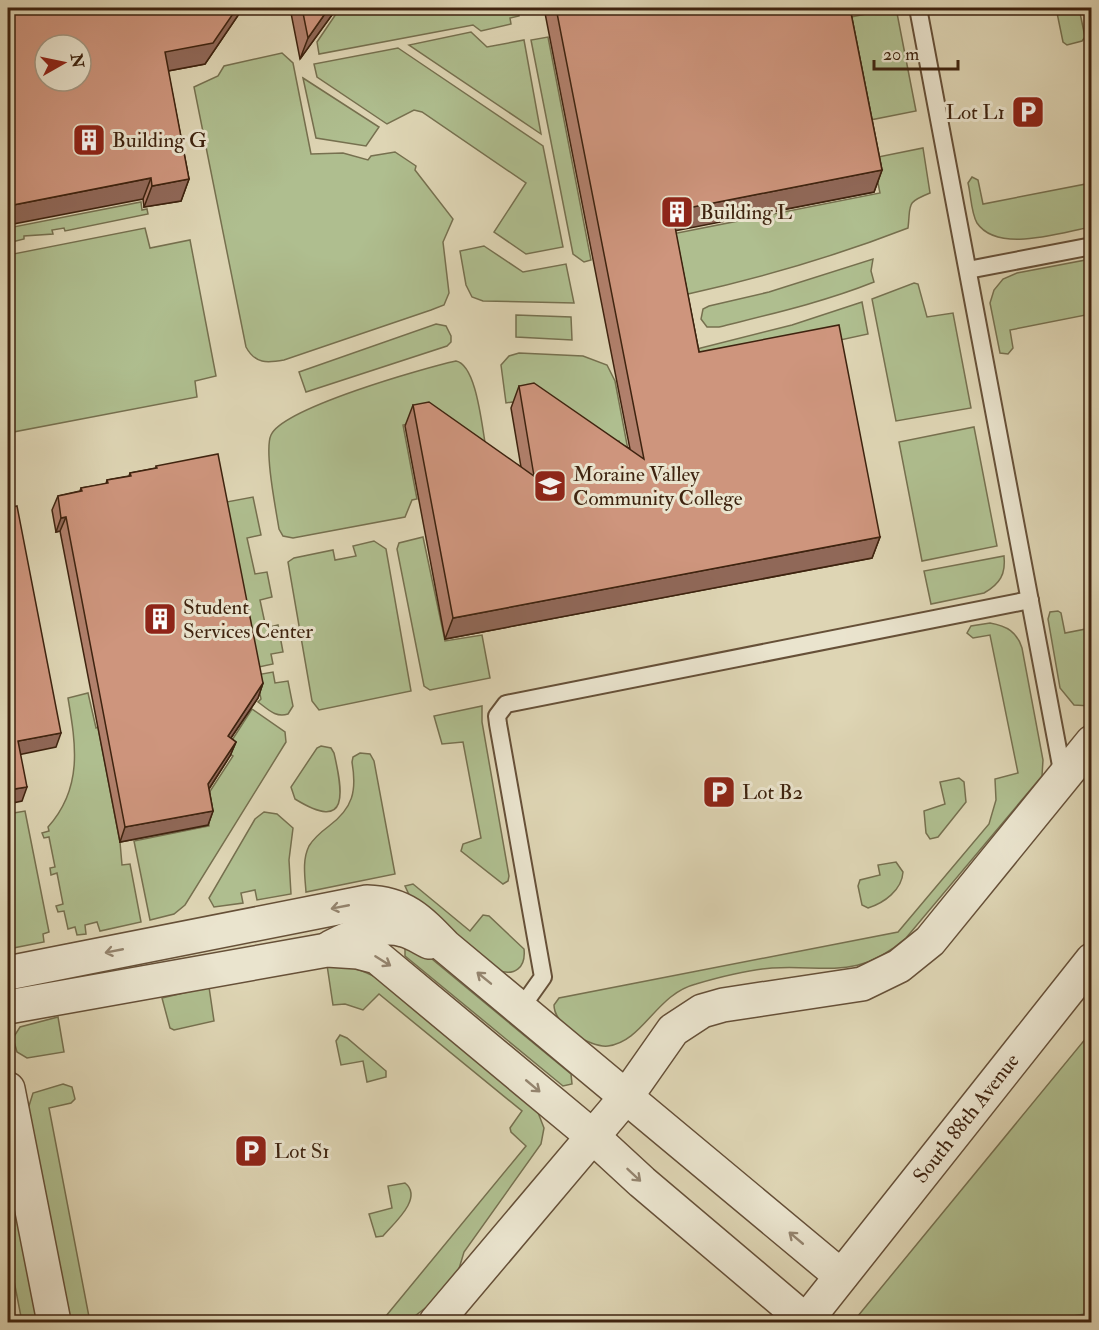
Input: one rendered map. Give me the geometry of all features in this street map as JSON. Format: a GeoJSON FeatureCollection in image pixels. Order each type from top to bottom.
{"type":"FeatureCollection","features":[{"type":"Feature","properties":{"kind":"street"},"geometry":{"type":"LineString","coordinates":[[436,1323],[591,1135],[626,1096],[673,1030],[702,1011],[747,999],[862,984],[900,966],[930,941],[1092,742]]}},
{"type":"Feature","properties":{"kind":"street"},"geometry":{"type":"LineString","coordinates":[[8,973],[367,902],[388,903],[404,909],[427,927],[445,946],[841,1276]]}},
{"type":"Feature","properties":{"kind":"street"},"geometry":{"type":"LineString","coordinates":[[327,950],[351,937],[388,928],[403,930],[445,946]]}},
{"type":"Feature","properties":{"kind":"street"},"geometry":{"type":"LineString","coordinates":[[8,1007],[327,950],[358,952],[377,957],[591,1135],[642,1182],[806,1322]]}},
{"type":"Feature","properties":{"kind":"street","name":"South 88th Avenue"},"geometry":{"type":"LineString","coordinates":[[806,1322],[1092,960]]}},
{"type":"Feature","properties":{"kind":"street"},"geometry":{"type":"LineString","coordinates":[[8,1089],[54,1323]]}},
{"type":"Feature","properties":{"kind":"lane"},"geometry":{"type":"LineString","coordinates":[[918,8],[1063,776]]}},
{"type":"Feature","properties":{"kind":"lane"},"geometry":{"type":"LineString","coordinates":[[968,270],[1092,246]]}},
{"type":"Feature","properties":{"kind":"lane"},"geometry":{"type":"LineString","coordinates":[[521,1008],[543,977],[498,724],[497,716],[506,704],[1030,600]]}},
{"type":"Feature","properties":{"kind":"green space"},"geometry":{"type":"Polygon","coordinates":[[[340,8],[518,8],[519,16],[510,18],[511,24],[481,31],[473,25],[319,54],[317,42],[340,8]]]}},
{"type":"Feature","properties":{"kind":"green space"},"geometry":{"type":"Polygon","coordinates":[[[896,8],[916,111],[865,121],[846,18],[896,8]]]}},
{"type":"Feature","properties":{"kind":"green space"},"geometry":{"type":"Polygon","coordinates":[[[1056,8],[1079,8],[1085,37],[1082,41],[1067,45],[1063,42],[1056,8]]]}},
{"type":"Feature","properties":{"kind":"green space"},"geometry":{"type":"Polygon","coordinates":[[[471,32],[487,47],[524,40],[541,134],[409,45],[471,32]]]}},
{"type":"Feature","properties":{"kind":"green space"},"geometry":{"type":"Polygon","coordinates":[[[548,37],[591,260],[584,262],[573,254],[531,40],[548,37]]]}},
{"type":"Feature","properties":{"kind":"green space"},"geometry":{"type":"Polygon","coordinates":[[[398,48],[543,146],[563,247],[526,254],[494,232],[526,183],[422,112],[414,110],[387,124],[317,77],[314,64],[398,48]]]}},
{"type":"Feature","properties":{"kind":"green space"},"geometry":{"type":"Polygon","coordinates":[[[282,53],[293,63],[311,154],[343,153],[368,160],[371,156],[395,152],[416,166],[415,170],[453,219],[443,242],[449,293],[444,305],[284,360],[267,362],[253,357],[246,347],[194,87],[218,76],[224,66],[282,53]]]}},
{"type":"Feature","properties":{"kind":"green space"},"geometry":{"type":"Polygon","coordinates":[[[303,78],[379,127],[366,146],[316,138],[303,78]]]}},
{"type":"Feature","properties":{"kind":"green space"},"geometry":{"type":"Polygon","coordinates":[[[923,148],[930,193],[916,199],[911,205],[908,228],[827,257],[744,280],[688,294],[676,287],[667,235],[880,193],[873,158],[923,148]]]}},
{"type":"Feature","properties":{"kind":"green space"},"geometry":{"type":"Polygon","coordinates":[[[972,177],[978,180],[983,204],[1091,183],[1091,227],[1031,239],[1000,237],[987,232],[977,223],[973,214],[968,183],[972,177]]]}},
{"type":"Feature","properties":{"kind":"green space"},"geometry":{"type":"Polygon","coordinates":[[[141,202],[142,210],[147,209],[148,214],[65,231],[64,228],[52,230],[53,234],[24,236],[24,239],[8,243],[8,228],[141,202]]]}},
{"type":"Feature","properties":{"kind":"green space"},"geometry":{"type":"Polygon","coordinates":[[[145,228],[150,248],[190,240],[216,376],[195,381],[197,397],[8,433],[8,255],[145,228]]]}},
{"type":"Feature","properties":{"kind":"green space"},"geometry":{"type":"Polygon","coordinates":[[[484,246],[523,272],[566,264],[574,303],[483,301],[472,297],[466,285],[460,251],[484,246]]]}},
{"type":"Feature","properties":{"kind":"green space"},"geometry":{"type":"Polygon","coordinates":[[[873,259],[871,271],[874,282],[836,296],[719,327],[707,327],[701,319],[703,309],[709,306],[769,292],[873,259]]]}},
{"type":"Feature","properties":{"kind":"green space"},"geometry":{"type":"Polygon","coordinates":[[[1091,259],[1091,314],[1010,330],[1013,348],[1008,354],[1000,353],[990,303],[994,290],[1003,279],[1017,273],[1091,259]]]}},
{"type":"Feature","properties":{"kind":"green space"},"geometry":{"type":"Polygon","coordinates":[[[914,283],[918,284],[927,317],[953,313],[971,408],[896,421],[872,299],[914,283]]]}},
{"type":"Feature","properties":{"kind":"green space"},"geometry":{"type":"Polygon","coordinates":[[[862,302],[868,334],[720,366],[689,351],[792,325],[862,302]]]}},
{"type":"Feature","properties":{"kind":"green space"},"geometry":{"type":"Polygon","coordinates":[[[516,315],[571,317],[572,340],[516,337],[516,315]]]}},
{"type":"Feature","properties":{"kind":"green space"},"geometry":{"type":"Polygon","coordinates":[[[436,324],[446,326],[451,336],[451,342],[447,346],[306,392],[299,372],[436,324]]]}},
{"type":"Feature","properties":{"kind":"green space"},"geometry":{"type":"Polygon","coordinates":[[[519,353],[583,356],[607,365],[615,381],[629,455],[622,456],[619,441],[591,446],[512,402],[506,403],[501,365],[509,356],[519,353]]]}},
{"type":"Feature","properties":{"kind":"green space"},"geometry":{"type":"Polygon","coordinates":[[[456,361],[463,365],[474,385],[486,448],[421,421],[403,425],[417,499],[412,500],[405,517],[293,538],[283,536],[279,529],[269,453],[271,435],[281,424],[300,413],[356,390],[456,361]]]}},
{"type":"Feature","properties":{"kind":"green space"},"geometry":{"type":"Polygon","coordinates":[[[974,427],[997,546],[922,561],[899,442],[974,427]]]}},
{"type":"Feature","properties":{"kind":"green space"},"geometry":{"type":"Polygon","coordinates":[[[253,497],[261,535],[247,538],[255,574],[267,572],[272,597],[260,600],[266,628],[278,625],[283,652],[271,654],[273,664],[254,668],[221,503],[253,497]]]}},
{"type":"Feature","properties":{"kind":"green space"},"geometry":{"type":"Polygon","coordinates":[[[423,537],[445,641],[482,635],[490,678],[430,690],[424,686],[397,549],[399,543],[423,537]]]}},
{"type":"Feature","properties":{"kind":"green space"},"geometry":{"type":"Polygon","coordinates":[[[374,541],[386,549],[411,691],[319,710],[312,701],[288,562],[294,558],[333,550],[335,560],[356,556],[353,546],[374,541]]]}},
{"type":"Feature","properties":{"kind":"green space"},"geometry":{"type":"Polygon","coordinates":[[[1004,556],[1001,578],[990,590],[931,604],[924,571],[1004,556]]]}},
{"type":"Feature","properties":{"kind":"green space"},"geometry":{"type":"Polygon","coordinates":[[[1050,612],[1061,613],[1065,633],[1091,628],[1091,706],[1074,705],[1060,688],[1048,619],[1050,612]]]}},
{"type":"Feature","properties":{"kind":"green space"},"geometry":{"type":"Polygon","coordinates":[[[990,623],[1010,631],[1022,648],[1043,760],[1042,776],[906,938],[873,960],[858,965],[842,968],[763,969],[734,974],[682,989],[670,997],[631,1036],[620,1043],[601,1046],[583,1039],[566,1027],[556,1013],[554,1005],[559,998],[898,932],[989,824],[996,800],[995,779],[1018,773],[990,635],[973,638],[967,633],[971,626],[990,623]]]}},
{"type":"Feature","properties":{"kind":"green space"},"geometry":{"type":"Polygon","coordinates":[[[273,672],[275,683],[288,681],[293,706],[288,714],[275,714],[258,702],[261,699],[256,675],[273,672]]]}},
{"type":"Feature","properties":{"kind":"green space"},"geometry":{"type":"Polygon","coordinates":[[[88,693],[96,728],[98,727],[120,842],[122,865],[130,864],[141,922],[100,931],[97,922],[85,925],[86,934],[77,935],[75,927],[68,929],[64,911],[58,912],[56,906],[63,904],[57,873],[51,875],[50,868],[55,867],[49,837],[44,838],[42,833],[49,831],[48,827],[67,797],[72,781],[74,749],[68,698],[88,693]]]}},
{"type":"Feature","properties":{"kind":"green space"},"geometry":{"type":"Polygon","coordinates":[[[482,706],[482,722],[509,876],[508,881],[503,884],[461,851],[463,844],[481,838],[463,742],[442,744],[434,716],[482,706]]]}},
{"type":"Feature","properties":{"kind":"green space"},"geometry":{"type":"Polygon","coordinates":[[[252,709],[285,732],[286,742],[185,905],[174,914],[150,920],[134,841],[209,826],[205,799],[233,756],[225,751],[252,709]]]}},
{"type":"Feature","properties":{"kind":"green space"},"geometry":{"type":"Polygon","coordinates":[[[321,746],[331,748],[334,753],[340,794],[334,810],[326,812],[295,799],[291,787],[317,748],[321,746]]]}},
{"type":"Feature","properties":{"kind":"green space"},"geometry":{"type":"Polygon","coordinates":[[[360,753],[370,754],[374,761],[395,874],[306,892],[304,869],[307,851],[315,838],[337,819],[348,805],[354,782],[353,757],[360,753]]]}},
{"type":"Feature","properties":{"kind":"green space"},"geometry":{"type":"Polygon","coordinates":[[[959,778],[964,782],[966,802],[938,837],[930,839],[926,833],[924,811],[945,804],[940,782],[959,778]]]}},
{"type":"Feature","properties":{"kind":"green space"},"geometry":{"type":"Polygon","coordinates":[[[25,811],[49,932],[43,934],[44,942],[8,949],[8,814],[25,811]]]}},
{"type":"Feature","properties":{"kind":"green space"},"geometry":{"type":"Polygon","coordinates":[[[264,812],[277,814],[293,828],[289,860],[291,894],[257,900],[255,890],[241,893],[243,903],[214,907],[209,898],[255,819],[264,812]]]}},
{"type":"Feature","properties":{"kind":"green space"},"geometry":{"type":"Polygon","coordinates":[[[896,862],[903,872],[896,890],[874,906],[868,908],[862,905],[858,886],[860,880],[880,875],[878,865],[896,862]]]}},
{"type":"Feature","properties":{"kind":"green space"},"geometry":{"type":"Polygon","coordinates":[[[413,884],[470,931],[483,915],[489,916],[524,949],[523,961],[518,969],[509,972],[497,970],[411,899],[405,886],[413,884]]]}},
{"type":"Feature","properties":{"kind":"green space"},"geometry":{"type":"Polygon","coordinates":[[[415,945],[571,1074],[572,1084],[563,1086],[405,956],[405,946],[415,945]]]}},
{"type":"Feature","properties":{"kind":"green space"},"geometry":{"type":"Polygon","coordinates":[[[327,965],[354,968],[379,979],[537,1110],[544,1128],[541,1144],[464,1252],[458,1272],[437,1299],[407,1322],[381,1322],[526,1146],[511,1132],[510,1128],[522,1111],[379,994],[363,1010],[345,1004],[333,1005],[327,965]]]}},
{"type":"Feature","properties":{"kind":"green space"},"geometry":{"type":"Polygon","coordinates":[[[209,987],[214,1021],[174,1030],[170,1028],[162,998],[209,987]]]}},
{"type":"Feature","properties":{"kind":"green space"},"geometry":{"type":"Polygon","coordinates":[[[58,1017],[64,1052],[27,1058],[17,1052],[13,1038],[20,1027],[58,1017]]]}},
{"type":"Feature","properties":{"kind":"green space"},"geometry":{"type":"Polygon","coordinates":[[[1091,1032],[1091,1322],[853,1322],[1091,1032]]]}},
{"type":"Feature","properties":{"kind":"green space"},"geometry":{"type":"Polygon","coordinates":[[[340,1035],[347,1038],[386,1071],[386,1077],[367,1082],[363,1061],[341,1065],[336,1041],[340,1035]]]}},
{"type":"Feature","properties":{"kind":"green space"},"geometry":{"type":"Polygon","coordinates":[[[63,1084],[72,1087],[75,1099],[71,1103],[49,1108],[90,1322],[70,1322],[28,1109],[33,1093],[63,1084]]]}},
{"type":"Feature","properties":{"kind":"green space"},"geometry":{"type":"Polygon","coordinates":[[[8,1171],[37,1322],[22,1322],[8,1250],[8,1171]]]}},
{"type":"Feature","properties":{"kind":"green space"},"geometry":{"type":"Polygon","coordinates":[[[405,1183],[410,1189],[411,1196],[405,1211],[383,1236],[376,1237],[369,1214],[392,1208],[388,1186],[405,1183]]]}},
{"type":"Feature","properties":{"kind":"building","name":"Building G"},"geometry":{"type":"Polygon","coordinates":[[[8,8],[237,8],[213,43],[165,52],[189,179],[152,186],[151,178],[8,206],[8,8]]]}},
{"type":"Feature","properties":{"kind":"building"},"geometry":{"type":"Polygon","coordinates":[[[302,8],[329,8],[308,38],[302,8]]]}},
{"type":"Feature","properties":{"kind":"building"},"geometry":{"type":"Polygon","coordinates":[[[556,8],[850,8],[882,170],[672,211],[699,352],[839,325],[880,537],[453,618],[413,405],[429,402],[534,476],[519,386],[534,383],[644,459],[556,8]]]}},
{"type":"Feature","properties":{"kind":"building","name":"Student Services Center"},"geometry":{"type":"Polygon","coordinates":[[[218,454],[263,683],[228,736],[236,742],[208,784],[213,811],[125,827],[66,517],[61,518],[58,496],[82,491],[81,488],[108,483],[107,480],[131,476],[130,473],[157,468],[156,466],[218,454]]]}},
{"type":"Feature","properties":{"kind":"building"},"geometry":{"type":"Polygon","coordinates":[[[17,506],[61,733],[18,741],[27,787],[8,790],[8,508],[17,506]]]}},
{"type":"Feature","properties":{"kind":"waterway"},"geometry":{"type":"LineString","coordinates":[[1058,1322],[1092,1316]]}},
{"type":"Feature","properties":{"kind":"place","name":"Lot L1"},"geometry":{"type":"Point","coordinates":[1028,112]}},
{"type":"Feature","properties":{"kind":"place","name":"Building G"},"geometry":{"type":"Point","coordinates":[89,140]}},
{"type":"Feature","properties":{"kind":"place","name":"Building L"},"geometry":{"type":"Point","coordinates":[677,212]}},
{"type":"Feature","properties":{"kind":"place","name":"Moraine Valley Community College"},"geometry":{"type":"Point","coordinates":[550,486]}},
{"type":"Feature","properties":{"kind":"place","name":"Student Services Center"},"geometry":{"type":"Point","coordinates":[160,619]}},
{"type":"Feature","properties":{"kind":"place","name":"Lot B2"},"geometry":{"type":"Point","coordinates":[719,792]}},
{"type":"Feature","properties":{"kind":"place","name":"Lot S1"},"geometry":{"type":"Point","coordinates":[251,1151]}}]}
